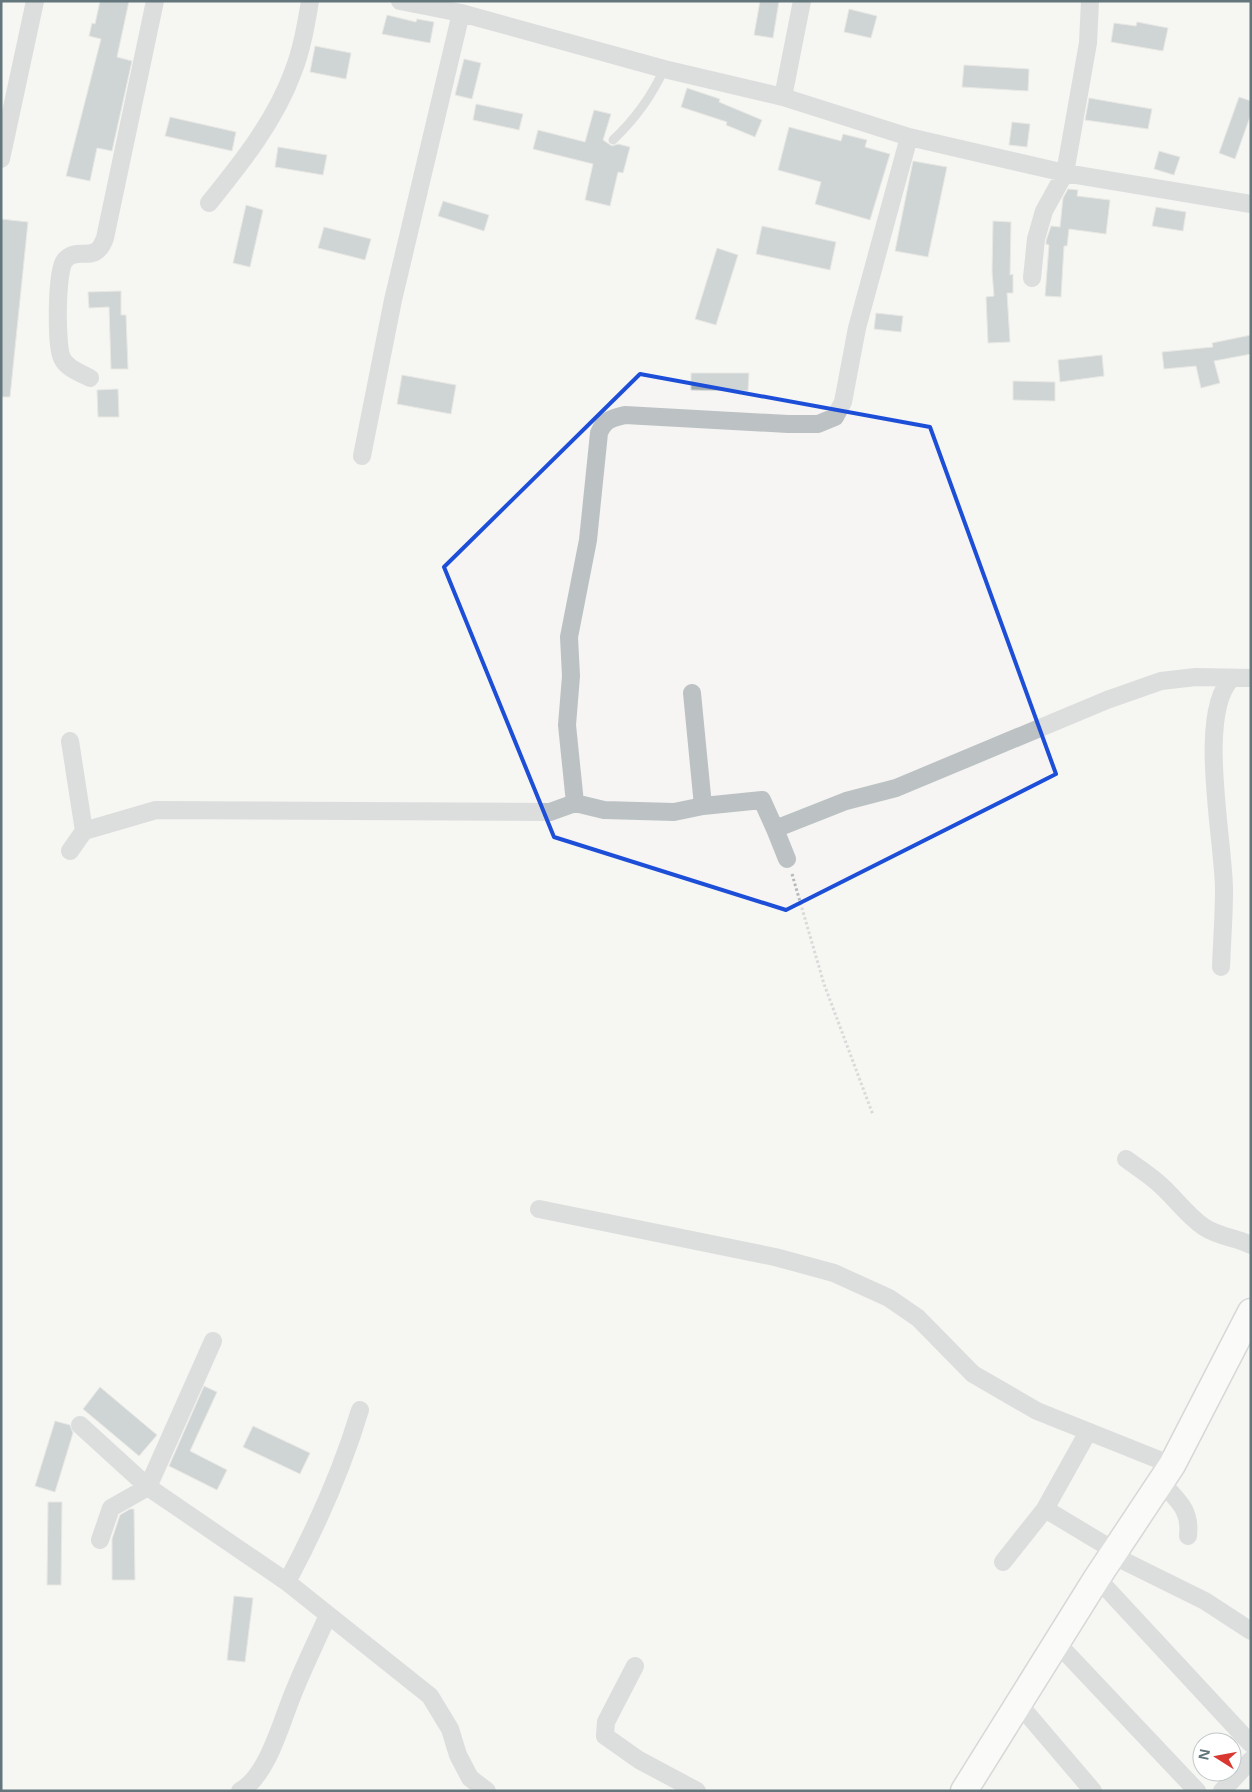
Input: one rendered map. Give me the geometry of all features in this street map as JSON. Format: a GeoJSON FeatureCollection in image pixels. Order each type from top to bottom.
{"type":"FeatureCollection","features":[{"type":"Feature","properties":{"kind":"street"},"geometry":{"type":"LineString","coordinates":[[1,159],[35,1]]}},
{"type":"Feature","properties":{"kind":"street"},"geometry":{"type":"LineString","coordinates":[[90,378],[72,369],[63,360],[59,347],[61,272],[67,258],[72,255],[94,254],[99,251],[105,238],[155,1]]}},
{"type":"Feature","properties":{"kind":"street"},"geometry":{"type":"LineString","coordinates":[[209,203],[252,150],[284,95],[302,46],[310,1]]}},
{"type":"Feature","properties":{"kind":"street"},"geometry":{"type":"LineString","coordinates":[[400,1],[461,13],[664,69],[783,97],[909,137],[1065,173],[1251,204]]}},
{"type":"Feature","properties":{"kind":"street"},"geometry":{"type":"LineString","coordinates":[[783,97],[802,1]]}},
{"type":"Feature","properties":{"kind":"street"},"geometry":{"type":"LineString","coordinates":[[1032,278],[1036,239],[1044,211],[1065,173],[1088,43],[1090,1]]}},
{"type":"Feature","properties":{"kind":"street"},"geometry":{"type":"LineString","coordinates":[[362,456],[393,300],[461,13]]}},
{"type":"Feature","properties":{"kind":"street"},"geometry":{"type":"LineString","coordinates":[[575,803],[568,725],[571,676],[569,637],[588,540],[601,426],[606,420],[625,415],[788,424],[818,424],[827,422],[835,417],[843,402],[857,328],[909,137]]}},
{"type":"Feature","properties":{"kind":"street"},"geometry":{"type":"LineString","coordinates":[[775,829],[846,801],[896,788],[1107,700],[1161,681],[1196,677],[1251,678]]}},
{"type":"Feature","properties":{"kind":"street"},"geometry":{"type":"LineString","coordinates":[[1221,966],[1224,889],[1215,781],[1216,716],[1220,694],[1232,678]]}},
{"type":"Feature","properties":{"kind":"street"},"geometry":{"type":"LineString","coordinates":[[692,693],[703,806]]}},
{"type":"Feature","properties":{"kind":"street"},"geometry":{"type":"LineString","coordinates":[[70,741],[84,831]]}},
{"type":"Feature","properties":{"kind":"street"},"geometry":{"type":"LineString","coordinates":[[70,851],[84,831],[156,810],[550,812],[575,803],[604,810],[674,812],[703,806],[762,800],[787,860]]}},
{"type":"Feature","properties":{"kind":"street"},"geometry":{"type":"LineString","coordinates":[[1126,1159],[1156,1181],[1191,1218],[1222,1236],[1240,1240],[1251,1245]]}},
{"type":"Feature","properties":{"kind":"street"},"geometry":{"type":"LineString","coordinates":[[539,1209],[775,1257],[834,1273],[889,1298],[918,1318],[973,1374],[1037,1411],[1088,1432],[1166,1474],[1190,1521],[1188,1536]]}},
{"type":"Feature","properties":{"kind":"street"},"geometry":{"type":"LineString","coordinates":[[964,1791],[1056,1642],[1166,1474],[1251,1312]]}},
{"type":"Feature","properties":{"kind":"street"},"geometry":{"type":"LineString","coordinates":[[100,1540],[112,1508],[148,1487],[213,1341]]}},
{"type":"Feature","properties":{"kind":"street"},"geometry":{"type":"LineString","coordinates":[[287,1582],[312,1536],[345,1460],[360,1410]]}},
{"type":"Feature","properties":{"kind":"street"},"geometry":{"type":"LineString","coordinates":[[80,1425],[148,1487],[287,1582],[430,1696],[450,1729],[458,1755],[470,1778],[488,1791]]}},
{"type":"Feature","properties":{"kind":"street"},"geometry":{"type":"LineString","coordinates":[[1003,1562],[1044,1509],[1088,1432]]}},
{"type":"Feature","properties":{"kind":"street"},"geometry":{"type":"LineString","coordinates":[[1044,1509],[1114,1553],[1206,1601],[1251,1631]]}},
{"type":"Feature","properties":{"kind":"street"},"geometry":{"type":"LineString","coordinates":[[1097,1578],[1251,1744]]}},
{"type":"Feature","properties":{"kind":"street"},"geometry":{"type":"LineString","coordinates":[[245,1789],[274,1747],[294,1690],[328,1615]]}},
{"type":"Feature","properties":{"kind":"street"},"geometry":{"type":"LineString","coordinates":[[1056,1642],[1197,1791]]}},
{"type":"Feature","properties":{"kind":"street"},"geometry":{"type":"LineString","coordinates":[[635,1666],[606,1722],[605,1736],[639,1760],[697,1791]]}},
{"type":"Feature","properties":{"kind":"street"},"geometry":{"type":"LineString","coordinates":[[1018,1704],[1093,1791]]}},
{"type":"Feature","properties":{"kind":"street"},"geometry":{"type":"LineString","coordinates":[[1222,1791],[1251,1760]]}},
{"type":"Feature","properties":{"kind":"lane"},"geometry":{"type":"LineString","coordinates":[[613,140],[628,126],[657,85],[664,69]]}},
{"type":"Feature","properties":{"kind":"path"},"geometry":{"type":"LineString","coordinates":[[787,860],[824,984],[873,1115]]}},
{"type":"Feature","properties":{"kind":"highlighted area"},"geometry":{"type":"Polygon","coordinates":[[[640,374],[930,427],[1056,774],[786,910],[554,837],[444,567],[640,374]]]}},
{"type":"Feature","properties":{"kind":"building"},"geometry":{"type":"Polygon","coordinates":[[[100,1],[129,1],[117,57],[132,61],[112,151],[97,148],[90,181],[66,176],[101,39],[89,36],[92,23],[95,24],[100,1]]]}},
{"type":"Feature","properties":{"kind":"building"},"geometry":{"type":"Polygon","coordinates":[[[760,1],[779,1],[773,38],[754,35],[760,1]]]}},
{"type":"Feature","properties":{"kind":"building"},"geometry":{"type":"Polygon","coordinates":[[[849,9],[877,16],[871,38],[844,32],[849,9]]]}},
{"type":"Feature","properties":{"kind":"building"},"geometry":{"type":"Polygon","coordinates":[[[387,15],[416,22],[417,19],[434,22],[430,43],[382,34],[387,15]]]}},
{"type":"Feature","properties":{"kind":"building"},"geometry":{"type":"Polygon","coordinates":[[[1137,22],[1168,28],[1163,51],[1111,42],[1114,23],[1136,26],[1137,22]]]}},
{"type":"Feature","properties":{"kind":"building"},"geometry":{"type":"Polygon","coordinates":[[[315,46],[351,53],[346,79],[310,72],[315,46]]]}},
{"type":"Feature","properties":{"kind":"building"},"geometry":{"type":"Polygon","coordinates":[[[464,59],[481,63],[472,99],[455,95],[464,59]]]}},
{"type":"Feature","properties":{"kind":"building"},"geometry":{"type":"Polygon","coordinates":[[[964,65],[1029,69],[1028,91],[962,87],[964,65]]]}},
{"type":"Feature","properties":{"kind":"building"},"geometry":{"type":"Polygon","coordinates":[[[687,88],[720,99],[719,102],[762,120],[755,137],[726,125],[727,122],[681,107],[687,88]]]}},
{"type":"Feature","properties":{"kind":"building"},"geometry":{"type":"Polygon","coordinates":[[[1239,97],[1251,101],[1251,114],[1235,159],[1219,153],[1239,97]]]}},
{"type":"Feature","properties":{"kind":"building"},"geometry":{"type":"Polygon","coordinates":[[[1089,98],[1152,109],[1148,129],[1085,120],[1089,98]]]}},
{"type":"Feature","properties":{"kind":"building"},"geometry":{"type":"Polygon","coordinates":[[[476,104],[523,114],[519,130],[473,120],[476,104]]]}},
{"type":"Feature","properties":{"kind":"building"},"geometry":{"type":"Polygon","coordinates":[[[594,110],[611,114],[603,140],[612,146],[618,144],[630,147],[623,173],[618,172],[610,206],[585,200],[593,164],[533,149],[538,130],[585,142],[594,110]]]}},
{"type":"Feature","properties":{"kind":"building"},"geometry":{"type":"Polygon","coordinates":[[[170,117],[236,132],[232,151],[165,136],[170,117]]]}},
{"type":"Feature","properties":{"kind":"building"},"geometry":{"type":"Polygon","coordinates":[[[1012,122],[1030,124],[1027,147],[1009,145],[1012,122]]]}},
{"type":"Feature","properties":{"kind":"building"},"geometry":{"type":"Polygon","coordinates":[[[789,127],[841,141],[843,134],[867,140],[865,147],[890,154],[870,220],[815,204],[821,182],[778,170],[789,127]]]}},
{"type":"Feature","properties":{"kind":"building"},"geometry":{"type":"Polygon","coordinates":[[[278,147],[327,155],[323,175],[275,167],[278,147]]]}},
{"type":"Feature","properties":{"kind":"building"},"geometry":{"type":"Polygon","coordinates":[[[1159,151],[1180,157],[1174,175],[1154,169],[1159,151]]]}},
{"type":"Feature","properties":{"kind":"building"},"geometry":{"type":"Polygon","coordinates":[[[913,161],[947,167],[928,257],[895,251],[913,161]]]}},
{"type":"Feature","properties":{"kind":"building"},"geometry":{"type":"Polygon","coordinates":[[[1068,189],[1078,190],[1077,196],[1110,200],[1106,234],[1069,229],[1067,246],[1064,246],[1061,297],[1045,296],[1049,245],[1046,244],[1046,241],[1051,226],[1060,227],[1063,198],[1068,189]]]}},
{"type":"Feature","properties":{"kind":"building"},"geometry":{"type":"Polygon","coordinates":[[[443,201],[489,215],[484,231],[438,216],[443,201]]]}},
{"type":"Feature","properties":{"kind":"building"},"geometry":{"type":"Polygon","coordinates":[[[246,205],[263,210],[250,267],[233,263],[246,205]]]}},
{"type":"Feature","properties":{"kind":"building"},"geometry":{"type":"Polygon","coordinates":[[[1156,207],[1186,212],[1183,231],[1152,226],[1156,207]]]}},
{"type":"Feature","properties":{"kind":"building"},"geometry":{"type":"Polygon","coordinates":[[[1,219],[28,222],[10,397],[1,397],[1,219]]]}},
{"type":"Feature","properties":{"kind":"building"},"geometry":{"type":"Polygon","coordinates":[[[993,221],[1011,222],[1010,275],[1013,274],[1013,293],[1007,293],[1010,342],[988,343],[986,297],[994,296],[992,271],[993,221]]]}},
{"type":"Feature","properties":{"kind":"building"},"geometry":{"type":"Polygon","coordinates":[[[762,226],[836,242],[830,270],[756,254],[762,226]]]}},
{"type":"Feature","properties":{"kind":"building"},"geometry":{"type":"Polygon","coordinates":[[[324,227],[371,239],[365,260],[318,248],[324,227]]]}},
{"type":"Feature","properties":{"kind":"building"},"geometry":{"type":"Polygon","coordinates":[[[717,248],[738,255],[716,325],[695,319],[717,248]]]}},
{"type":"Feature","properties":{"kind":"building"},"geometry":{"type":"Polygon","coordinates":[[[121,291],[121,315],[126,315],[128,369],[111,369],[109,307],[89,308],[88,292],[121,291]]]}},
{"type":"Feature","properties":{"kind":"building"},"geometry":{"type":"Polygon","coordinates":[[[876,313],[903,316],[901,332],[874,329],[876,313]]]}},
{"type":"Feature","properties":{"kind":"building"},"geometry":{"type":"Polygon","coordinates":[[[1251,335],[1251,354],[1214,361],[1220,383],[1201,388],[1196,366],[1164,369],[1162,352],[1213,347],[1212,343],[1251,335]]]}},
{"type":"Feature","properties":{"kind":"building"},"geometry":{"type":"Polygon","coordinates":[[[1102,355],[1104,376],[1060,382],[1058,360],[1102,355]]]}},
{"type":"Feature","properties":{"kind":"building"},"geometry":{"type":"Polygon","coordinates":[[[691,373],[749,373],[748,391],[691,390],[691,373]]]}},
{"type":"Feature","properties":{"kind":"building"},"geometry":{"type":"Polygon","coordinates":[[[402,375],[456,385],[451,414],[397,404],[402,375]]]}},
{"type":"Feature","properties":{"kind":"building"},"geometry":{"type":"Polygon","coordinates":[[[1013,381],[1055,382],[1055,401],[1013,400],[1013,381]]]}},
{"type":"Feature","properties":{"kind":"building"},"geometry":{"type":"Polygon","coordinates":[[[118,389],[119,417],[98,417],[97,390],[118,389]]]}},
{"type":"Feature","properties":{"kind":"building"},"geometry":{"type":"Polygon","coordinates":[[[204,1386],[217,1392],[190,1451],[227,1470],[217,1490],[169,1466],[204,1386]]]}},
{"type":"Feature","properties":{"kind":"building"},"geometry":{"type":"Polygon","coordinates":[[[100,1387],[157,1435],[139,1456],[83,1409],[100,1387]]]}},
{"type":"Feature","properties":{"kind":"building"},"geometry":{"type":"Polygon","coordinates":[[[55,1421],[70,1425],[73,1433],[55,1492],[35,1486],[55,1421]]]}},
{"type":"Feature","properties":{"kind":"building"},"geometry":{"type":"Polygon","coordinates":[[[253,1426],[310,1453],[300,1474],[243,1447],[253,1426]]]}},
{"type":"Feature","properties":{"kind":"building"},"geometry":{"type":"Polygon","coordinates":[[[48,1502],[62,1502],[61,1585],[47,1585],[48,1502]]]}},
{"type":"Feature","properties":{"kind":"building"},"geometry":{"type":"Polygon","coordinates":[[[130,1509],[134,1509],[135,1580],[112,1580],[112,1539],[120,1515],[130,1509]]]}},
{"type":"Feature","properties":{"kind":"building"},"geometry":{"type":"Polygon","coordinates":[[[234,1596],[253,1598],[245,1662],[227,1660],[234,1596]]]}}]}
